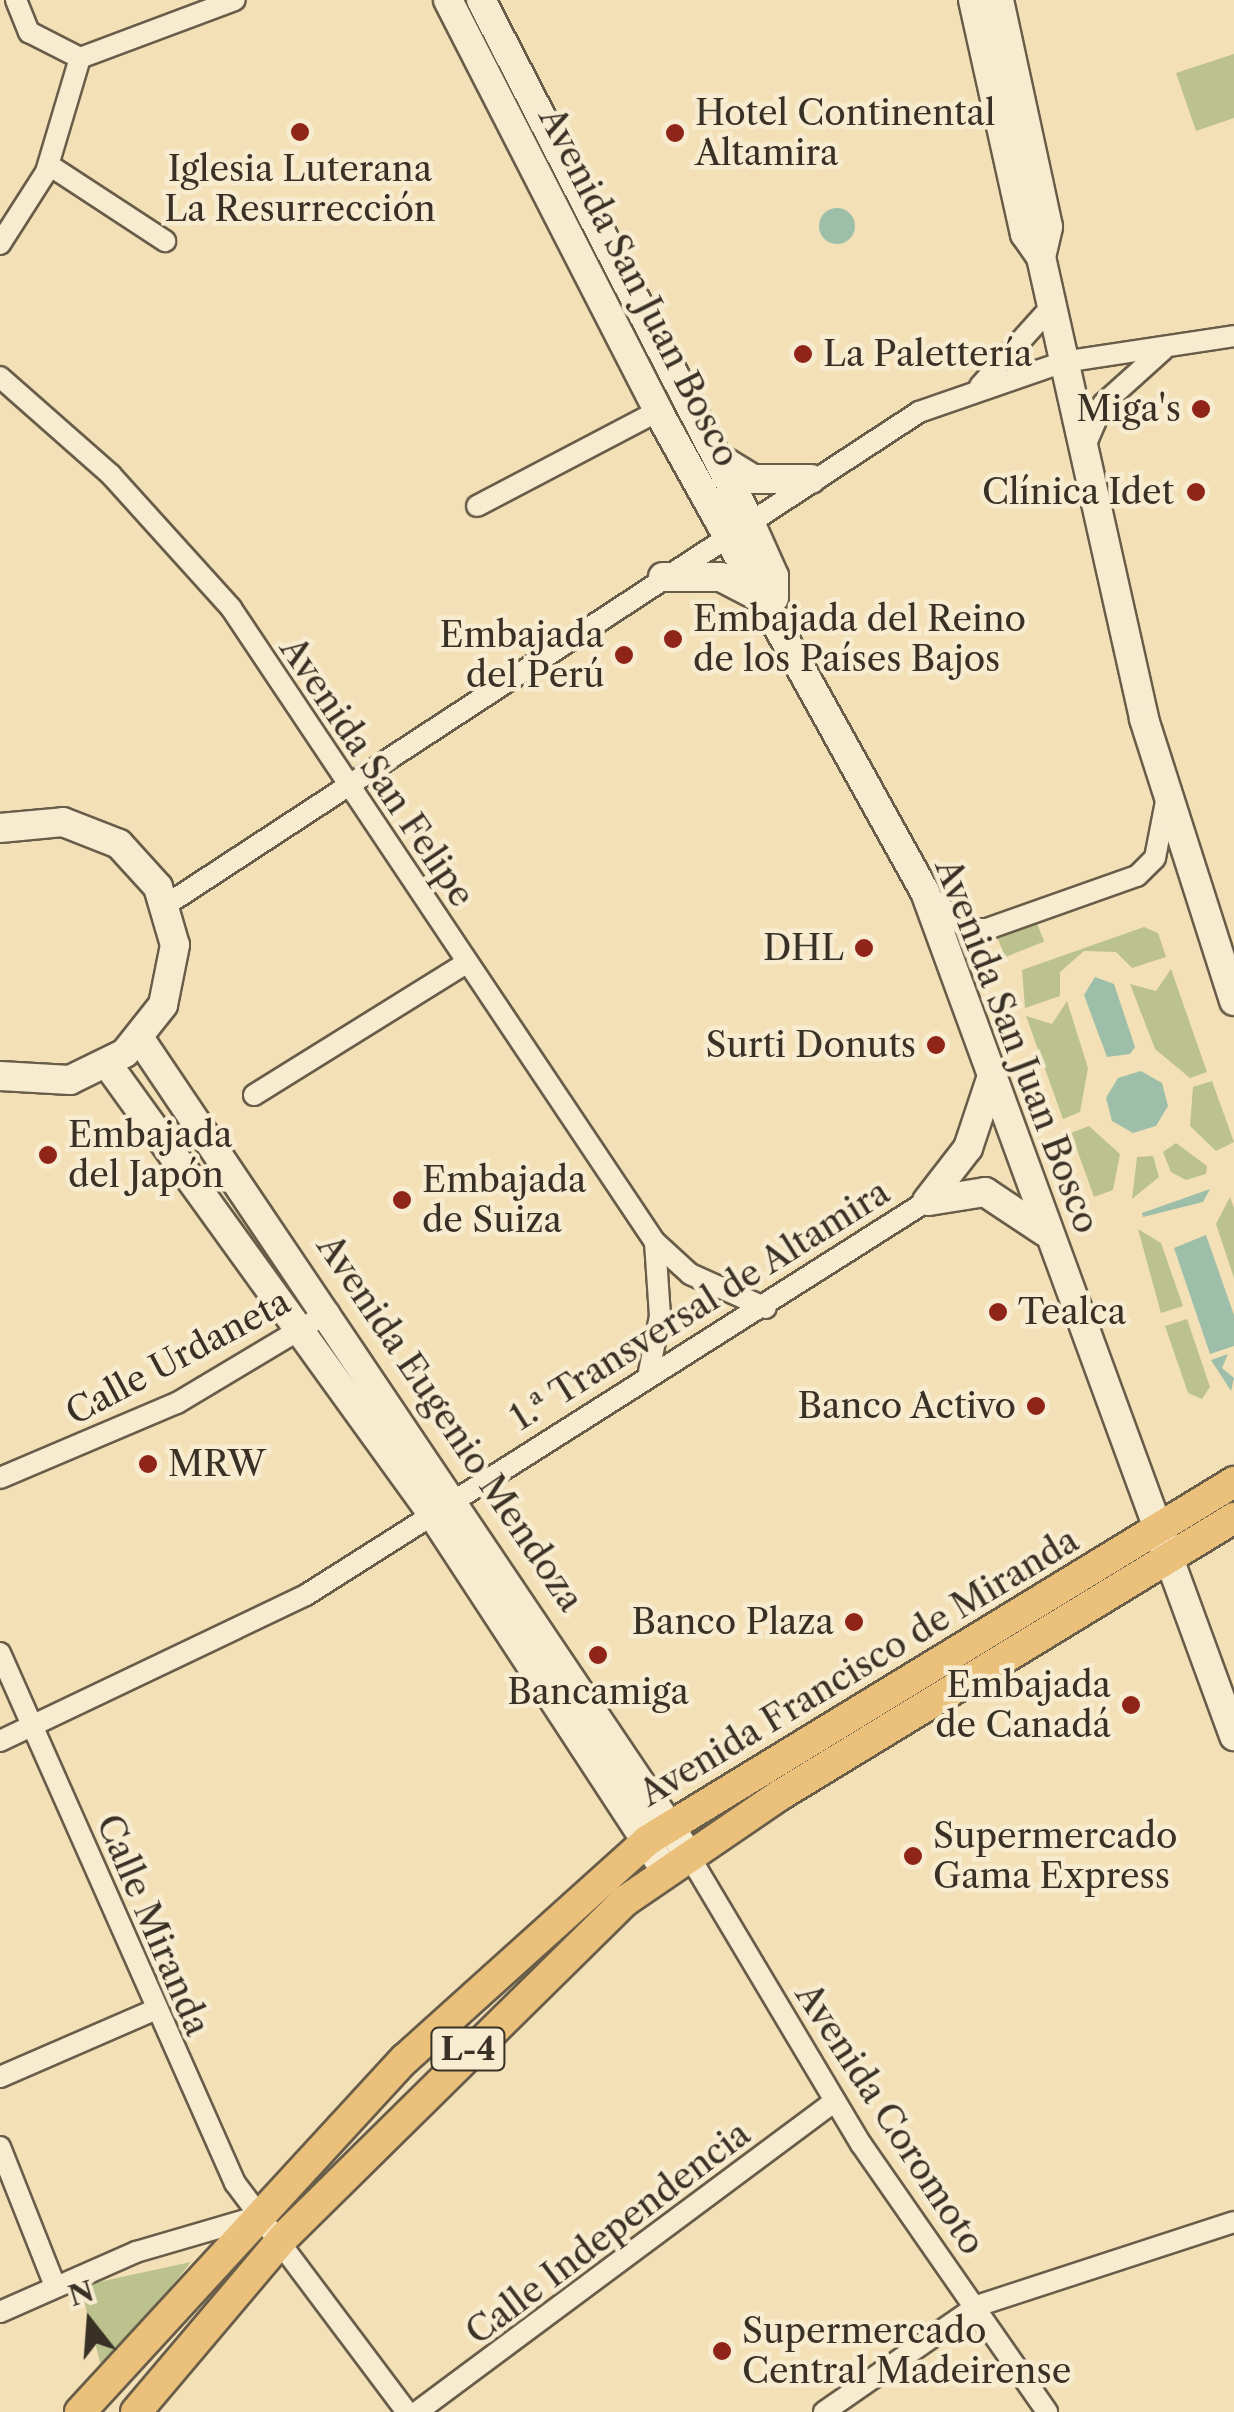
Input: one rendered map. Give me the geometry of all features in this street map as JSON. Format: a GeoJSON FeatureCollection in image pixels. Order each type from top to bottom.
{"type":"FeatureCollection","features":[{"type":"Feature","properties":{"kind":"main road","name":"Avenida San Juan Bosco"},"geometry":{"type":"LineString","coordinates":[[448,0],[658,411],[738,527]]}},
{"type":"Feature","properties":{"kind":"main road","name":"Avenida San Juan Bosco"},"geometry":{"type":"LineString","coordinates":[[480,0],[706,445],[772,604],[925,892],[1234,1736]]}},
{"type":"Feature","properties":{"kind":"main road"},"geometry":{"type":"LineString","coordinates":[[973,0],[1025,234],[1041,257],[1082,453],[1167,796],[1234,1002]]}},
{"type":"Feature","properties":{"kind":"main road"},"geometry":{"type":"LineString","coordinates":[[999,0],[1048,228],[1041,257]]}},
{"type":"Feature","properties":{"kind":"main road"},"geometry":{"type":"LineString","coordinates":[[706,445],[738,474],[811,479]]}},
{"type":"Feature","properties":{"kind":"main road"},"geometry":{"type":"LineString","coordinates":[[663,578],[720,577],[772,604]]}},
{"type":"Feature","properties":{"kind":"main road"},"geometry":{"type":"LineString","coordinates":[[0,828],[44,820],[102,834],[134,856],[166,905],[174,966],[140,1039],[108,1065],[49,1082],[0,1076]]}},
{"type":"Feature","properties":{"kind":"main road","name":"Avenida Eugenio Mendoza"},"geometry":{"type":"LineString","coordinates":[[140,1039],[456,1496],[677,1862]]}},
{"type":"Feature","properties":{"kind":"main road","name":"Avenida Eugenio Mendoza"},"geometry":{"type":"LineString","coordinates":[[108,1065],[303,1329],[659,1832]]}},
{"type":"Feature","properties":{"kind":"main road"},"geometry":{"type":"LineString","coordinates":[[927,1201],[968,1148],[992,1078]]}},
{"type":"Feature","properties":{"kind":"main road"},"geometry":{"type":"LineString","coordinates":[[927,1201],[985,1192],[1048,1234]]}},
{"type":"Feature","properties":{"kind":"main road","name":"Avenida Francisco de Miranda"},"geometry":{"type":"LineString","coordinates":[[80,2412],[259,2216],[498,1968],[659,1832],[1234,1482]]}},
{"type":"Feature","properties":{"kind":"main road","name":"Avenida Francisco de Miranda"},"geometry":{"type":"LineString","coordinates":[[136,2412],[282,2239],[481,2035],[677,1862],[1234,1518]]}},
{"type":"Feature","properties":{"kind":"street"},"geometry":{"type":"LineString","coordinates":[[16,0],[43,45],[80,58],[236,0]]}},
{"type":"Feature","properties":{"kind":"street"},"geometry":{"type":"LineString","coordinates":[[0,244],[49,165],[80,58]]}},
{"type":"Feature","properties":{"kind":"street"},"geometry":{"type":"LineString","coordinates":[[49,165],[165,241]]}},
{"type":"Feature","properties":{"kind":"street"},"geometry":{"type":"LineString","coordinates":[[979,387],[1052,306]]}},
{"type":"Feature","properties":{"kind":"street"},"geometry":{"type":"LineString","coordinates":[[166,905],[348,789],[811,479],[919,412],[979,387],[1063,362],[1234,336]]}},
{"type":"Feature","properties":{"kind":"street"},"geometry":{"type":"LineString","coordinates":[[1082,453],[1110,396],[1169,346]]}},
{"type":"Feature","properties":{"kind":"street","name":"Avenida San Felipe"},"geometry":{"type":"LineString","coordinates":[[0,377],[111,475],[231,608],[348,789],[654,1242],[690,1274],[766,1308]]}},
{"type":"Feature","properties":{"kind":"street"},"geometry":{"type":"LineString","coordinates":[[477,506],[658,411]]}},
{"type":"Feature","properties":{"kind":"street"},"geometry":{"type":"LineString","coordinates":[[925,892],[966,929],[987,929],[1137,876],[1155,858],[1167,796]]}},
{"type":"Feature","properties":{"kind":"street"},"geometry":{"type":"LineString","coordinates":[[254,1094],[466,963]]}},
{"type":"Feature","properties":{"kind":"street","name":"1.ª Transversal de Altamira"},"geometry":{"type":"LineString","coordinates":[[0,1740],[306,1595],[649,1372],[766,1308],[927,1201]]}},
{"type":"Feature","properties":{"kind":"street","name":"Avenida San Felipe"},"geometry":{"type":"LineString","coordinates":[[649,1372],[660,1316],[654,1242]]}},
{"type":"Feature","properties":{"kind":"street","name":"Calle Urdaneta"},"geometry":{"type":"LineString","coordinates":[[0,1478],[138,1422],[329,1312]]}},
{"type":"Feature","properties":{"kind":"street","name":"Calle Miranda"},"geometry":{"type":"LineString","coordinates":[[0,1653],[152,2010],[259,2216],[282,2239],[407,2412]]}},
{"type":"Feature","properties":{"kind":"street","name":"Avenida Coromoto"},"geometry":{"type":"LineString","coordinates":[[677,1862],[1048,2412]]}},
{"type":"Feature","properties":{"kind":"street"},"geometry":{"type":"LineString","coordinates":[[0,2077],[152,2010]]}},
{"type":"Feature","properties":{"kind":"street","name":"Calle Independencia"},"geometry":{"type":"LineString","coordinates":[[417,2412],[835,2100]]}},
{"type":"Feature","properties":{"kind":"street"},"geometry":{"type":"LineString","coordinates":[[0,2147],[55,2286]]}},
{"type":"Feature","properties":{"kind":"street"},"geometry":{"type":"LineString","coordinates":[[0,2312],[206,2226],[259,2216]]}},
{"type":"Feature","properties":{"kind":"street"},"geometry":{"type":"LineString","coordinates":[[824,2412],[977,2306],[1234,2222]]}},
{"type":"Feature","properties":{"kind":"shaded area"},"geometry":{"type":"Polygon","coordinates":[[[1234,54],[1234,118],[1196,131],[1176,73],[1234,54]]]}},
{"type":"Feature","properties":{"kind":"shaded area"},"geometry":{"type":"Polygon","coordinates":[[[837,208],[850,213],[855,226],[850,239],[837,244],[824,239],[819,226],[824,213],[837,208]]]}},
{"type":"Feature","properties":{"kind":"shaded area"},"geometry":{"type":"Polygon","coordinates":[[[1036,921],[1044,941],[1005,957],[997,937],[1036,921]]]}},
{"type":"Feature","properties":{"kind":"shaded area"},"geometry":{"type":"Polygon","coordinates":[[[1144,927],[1158,933],[1166,957],[1132,968],[1116,952],[1084,951],[1060,972],[1060,996],[1025,1008],[1022,970],[1144,927]]]}},
{"type":"Feature","properties":{"kind":"shaded area"},"geometry":{"type":"Polygon","coordinates":[[[1171,969],[1207,1072],[1190,1078],[1155,1049],[1130,984],[1156,991],[1171,969]]]}},
{"type":"Feature","properties":{"kind":"shaded area"},"geometry":{"type":"Polygon","coordinates":[[[1095,977],[1114,984],[1135,1047],[1130,1054],[1107,1057],[1084,995],[1095,977]]]}},
{"type":"Feature","properties":{"kind":"shaded area"},"geometry":{"type":"Polygon","coordinates":[[[1067,1001],[1088,1068],[1080,1112],[1063,1119],[1026,1016],[1052,1024],[1067,1001]]]}},
{"type":"Feature","properties":{"kind":"shaded area"},"geometry":{"type":"Polygon","coordinates":[[[1141,1071],[1162,1083],[1168,1106],[1156,1126],[1133,1133],[1112,1121],[1106,1098],[1118,1078],[1141,1071]]]}},
{"type":"Feature","properties":{"kind":"shaded area"},"geometry":{"type":"Polygon","coordinates":[[[1212,1081],[1234,1142],[1216,1151],[1190,1126],[1193,1087],[1212,1081]]]}},
{"type":"Feature","properties":{"kind":"shaded area"},"geometry":{"type":"Polygon","coordinates":[[[1089,1126],[1120,1154],[1113,1190],[1094,1197],[1071,1133],[1089,1126]]]}},
{"type":"Feature","properties":{"kind":"shaded area"},"geometry":{"type":"Polygon","coordinates":[[[1176,1143],[1207,1166],[1206,1174],[1186,1180],[1171,1172],[1163,1152],[1176,1143]]]}},
{"type":"Feature","properties":{"kind":"shaded area"},"geometry":{"type":"Polygon","coordinates":[[[1153,1156],[1159,1177],[1132,1199],[1137,1157],[1153,1156]]]}},
{"type":"Feature","properties":{"kind":"shaded area"},"geometry":{"type":"Polygon","coordinates":[[[1210,1189],[1203,1202],[1143,1217],[1142,1213],[1210,1189]]]}},
{"type":"Feature","properties":{"kind":"shaded area"},"geometry":{"type":"Polygon","coordinates":[[[1230,1197],[1234,1208],[1234,1278],[1216,1224],[1230,1197]]]}},
{"type":"Feature","properties":{"kind":"shaded area"},"geometry":{"type":"Polygon","coordinates":[[[1138,1229],[1161,1243],[1183,1306],[1161,1313],[1138,1229]]]}},
{"type":"Feature","properties":{"kind":"shaded area"},"geometry":{"type":"Polygon","coordinates":[[[1206,1235],[1234,1315],[1234,1346],[1210,1354],[1174,1248],[1206,1235]]]}},
{"type":"Feature","properties":{"kind":"shaded area"},"geometry":{"type":"Polygon","coordinates":[[[1187,1319],[1210,1387],[1202,1399],[1188,1393],[1165,1326],[1187,1319]]]}},
{"type":"Feature","properties":{"kind":"shaded area"},"geometry":{"type":"Polygon","coordinates":[[[1228,1354],[1222,1368],[1234,1378],[1231,1391],[1211,1360],[1228,1354]]]}},
{"type":"Feature","properties":{"kind":"shaded area"},"geometry":{"type":"Polygon","coordinates":[[[191,2262],[103,2373],[80,2286],[191,2262]]]}},
{"type":"Feature","properties":{"kind":"place","name":"Iglesia Luterana La Resurrección"},"geometry":{"type":"Point","coordinates":[300,132]}},
{"type":"Feature","properties":{"kind":"place","name":"Hotel Continental Altamira"},"geometry":{"type":"Point","coordinates":[675,133]}},
{"type":"Feature","properties":{"kind":"place","name":"La Palettería"},"geometry":{"type":"Point","coordinates":[803,354]}},
{"type":"Feature","properties":{"kind":"place","name":"Miga's"},"geometry":{"type":"Point","coordinates":[1201,409]}},
{"type":"Feature","properties":{"kind":"place","name":"Clínica Idet"},"geometry":{"type":"Point","coordinates":[1196,492]}},
{"type":"Feature","properties":{"kind":"place","name":"Embajada del Reino de los Países Bajos"},"geometry":{"type":"Point","coordinates":[673,639]}},
{"type":"Feature","properties":{"kind":"place","name":"Embajada del Perú"},"geometry":{"type":"Point","coordinates":[624,655]}},
{"type":"Feature","properties":{"kind":"place","name":"DHL"},"geometry":{"type":"Point","coordinates":[864,948]}},
{"type":"Feature","properties":{"kind":"place","name":"Surti Donuts"},"geometry":{"type":"Point","coordinates":[936,1045]}},
{"type":"Feature","properties":{"kind":"place","name":"Embajada del Japón"},"geometry":{"type":"Point","coordinates":[48,1155]}},
{"type":"Feature","properties":{"kind":"place","name":"Embajada de Suiza"},"geometry":{"type":"Point","coordinates":[402,1200]}},
{"type":"Feature","properties":{"kind":"place","name":"Tealca"},"geometry":{"type":"Point","coordinates":[998,1312]}},
{"type":"Feature","properties":{"kind":"place","name":"Banco Activo"},"geometry":{"type":"Point","coordinates":[1036,1406]}},
{"type":"Feature","properties":{"kind":"place","name":"MRW"},"geometry":{"type":"Point","coordinates":[148,1464]}},
{"type":"Feature","properties":{"kind":"place","name":"Banco Plaza"},"geometry":{"type":"Point","coordinates":[854,1622]}},
{"type":"Feature","properties":{"kind":"place","name":"Bancamiga"},"geometry":{"type":"Point","coordinates":[598,1655]}},
{"type":"Feature","properties":{"kind":"place","name":"Embajada de Canadá"},"geometry":{"type":"Point","coordinates":[1131,1705]}},
{"type":"Feature","properties":{"kind":"place","name":"Supermercado Gama Express"},"geometry":{"type":"Point","coordinates":[913,1856]}},
{"type":"Feature","properties":{"kind":"place","name":"Supermercado Central Madeirense"},"geometry":{"type":"Point","coordinates":[722,2351]}}]}
